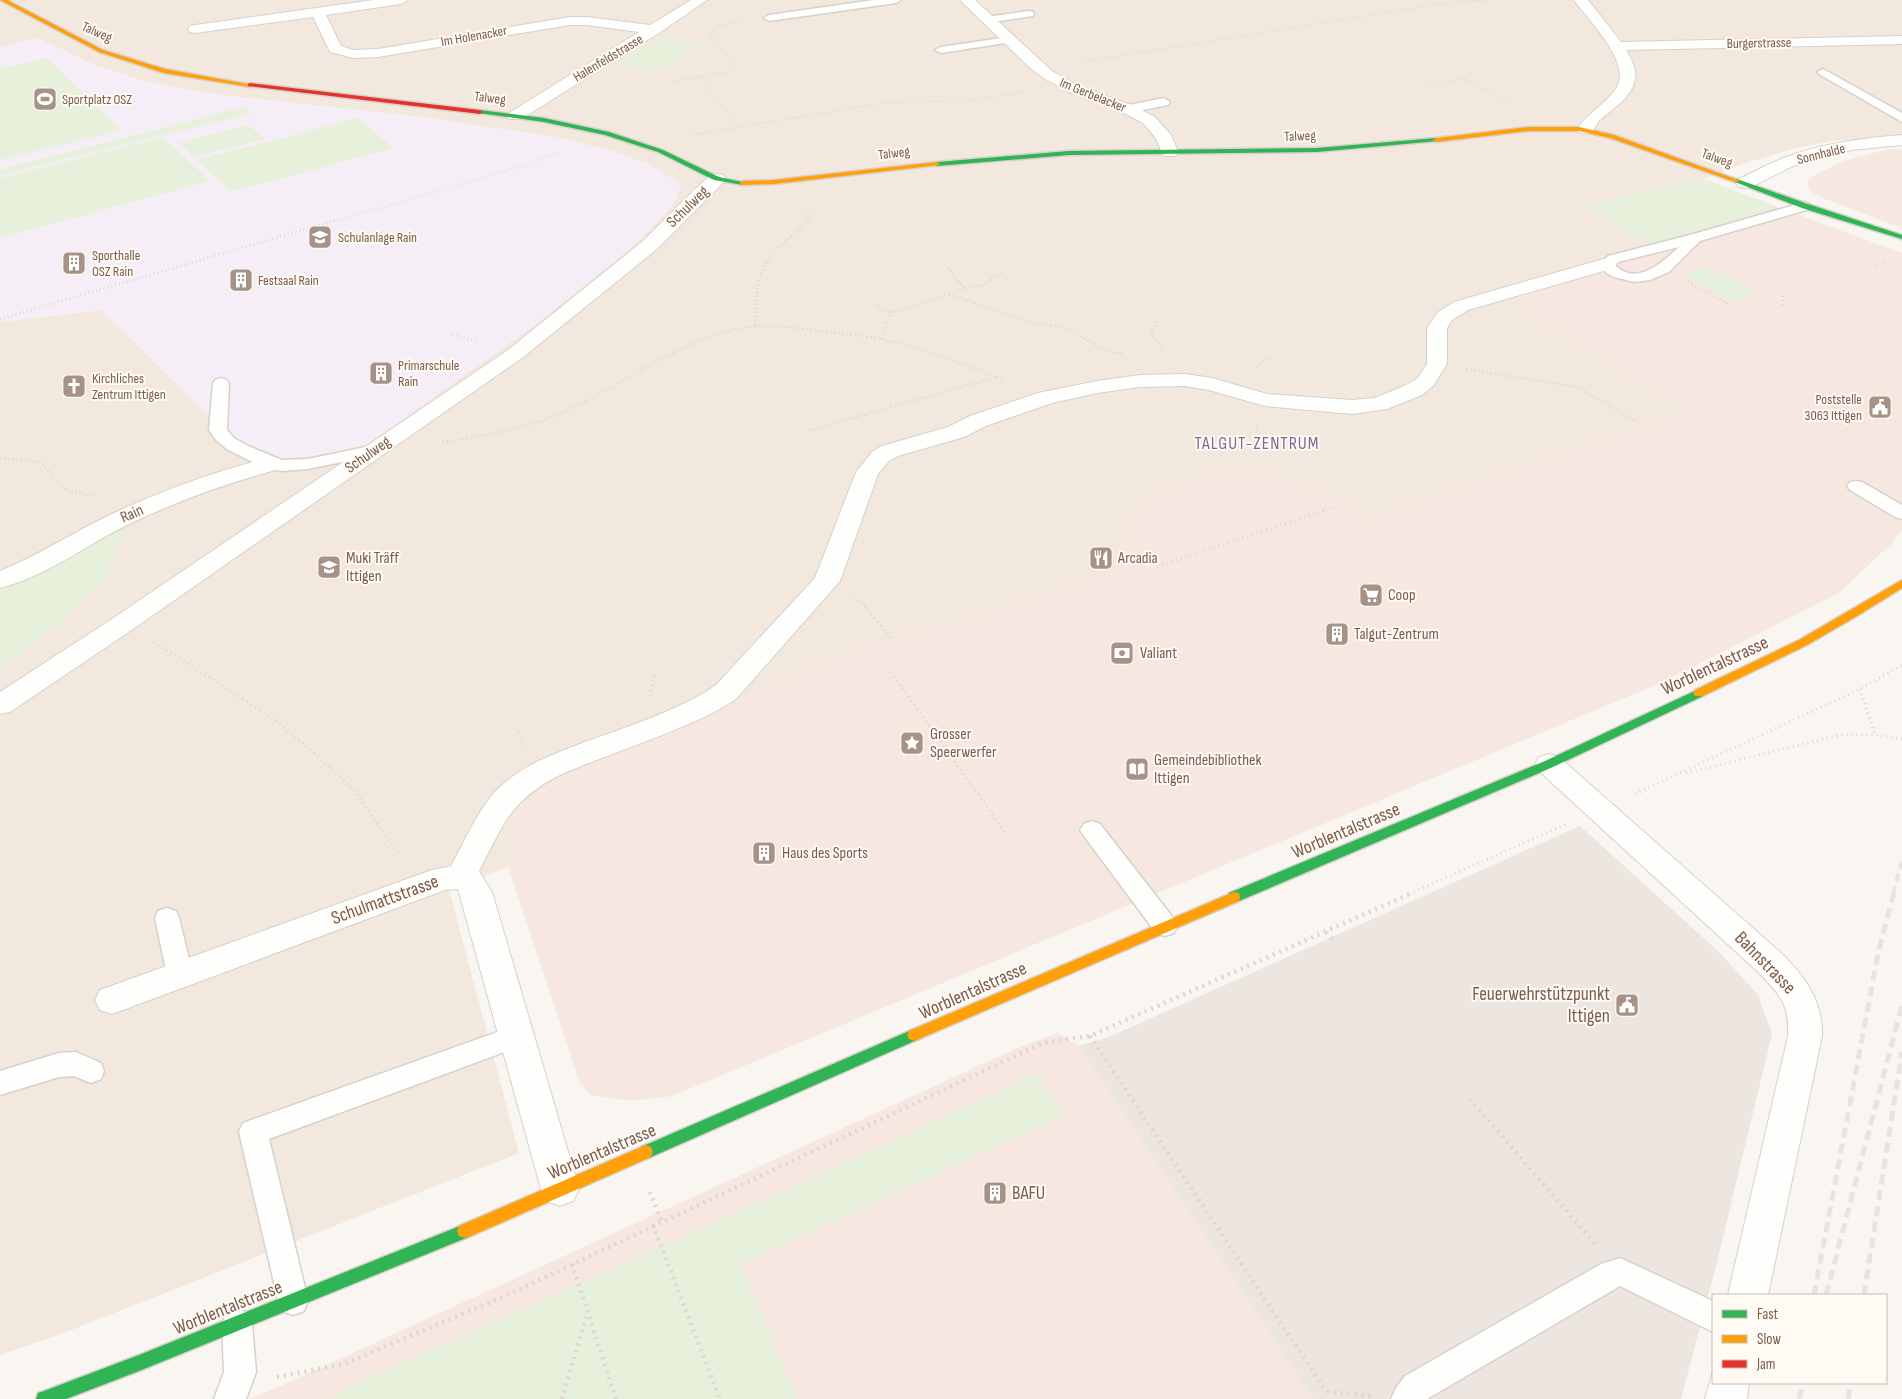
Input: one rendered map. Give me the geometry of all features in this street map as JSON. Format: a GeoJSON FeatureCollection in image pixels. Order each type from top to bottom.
{"type":"FeatureCollection","features":[{"type":"Feature","properties":{"kind":"street","name":"Talweg"},"geometry":{"type":"LineString","coordinates":[[3,0],[101,51],[164,71],[224,82],[515,116],[605,133],[650,146],[707,176],[717,179],[756,183],[1009,157],[1104,152],[1331,149],[1384,146],[1536,129],[1569,128],[1585,129],[1612,136],[1805,206],[1902,237]]}},
{"type":"Feature","properties":{"kind":"street"},"geometry":{"type":"LineString","coordinates":[[194,29],[401,0]]}},
{"type":"Feature","properties":{"kind":"street","name":"Halenfeldstrasse"},"geometry":{"type":"LineString","coordinates":[[515,116],[700,0]]}},
{"type":"Feature","properties":{"kind":"street","name":"Im Gerbelacker"},"geometry":{"type":"LineString","coordinates":[[967,0],[1040,69],[1066,85],[1128,109],[1150,120],[1158,126],[1170,152]]}},
{"type":"Feature","properties":{"kind":"street"},"geometry":{"type":"LineString","coordinates":[[1581,0],[1616,46],[1628,69],[1628,79],[1625,88],[1591,119],[1585,129]]}},
{"type":"Feature","properties":{"kind":"street","name":"Im Holenacker"},"geometry":{"type":"LineString","coordinates":[[318,12],[335,49],[353,54],[378,53],[570,20],[654,30]]}},
{"type":"Feature","properties":{"kind":"street","name":"Burgerstrasse"},"geometry":{"type":"LineString","coordinates":[[1616,46],[1902,40]]}},
{"type":"Feature","properties":{"kind":"street","name":"Sonnhalde"},"geometry":{"type":"LineString","coordinates":[[1745,184],[1789,162],[1816,153],[1862,144],[1902,140]]}},
{"type":"Feature","properties":{"kind":"street","name":"Schulweg"},"geometry":{"type":"LineString","coordinates":[[0,704],[124,623],[503,362],[650,245],[717,179]]}},
{"type":"Feature","properties":{"kind":"street","name":"Talweg"},"geometry":{"type":"LineString","coordinates":[[1805,206],[1842,223],[1902,246]]}},
{"type":"Feature","properties":{"kind":"street"},"geometry":{"type":"LineString","coordinates":[[460,877],[493,816],[510,795],[538,772],[716,699],[726,692],[827,581],[861,484],[873,463],[890,451],[956,432],[978,421],[1046,398],[1120,383],[1185,380],[1228,387],[1265,400],[1352,407],[1379,404],[1414,390],[1426,382],[1437,364],[1437,328],[1440,321],[1452,310],[1607,264]]}},
{"type":"Feature","properties":{"kind":"street","name":"Rain"},"geometry":{"type":"LineString","coordinates":[[0,580],[39,564],[120,519],[145,508],[234,474],[271,464]]}},
{"type":"Feature","properties":{"kind":"street","name":"Worblentalstrasse"},"geometry":{"type":"LineString","coordinates":[[44,1399],[237,1324],[462,1232],[1165,926],[1549,764],[1796,647],[1876,602],[1902,583]]}},
{"type":"Feature","properties":{"kind":"street","name":"Bahnstrasse"},"geometry":{"type":"LineString","coordinates":[[1549,764],[1769,962],[1795,991],[1805,1012],[1807,1024],[1805,1036],[1748,1294]]}},
{"type":"Feature","properties":{"kind":"street","name":"Schulmattstrasse"},"geometry":{"type":"LineString","coordinates":[[112,1000],[442,878],[460,877],[469,880],[476,892],[560,1189]]}},
{"type":"Feature","properties":{"kind":"street"},"geometry":{"type":"LineString","coordinates":[[1726,1399],[1729,1384]]}},
{"type":"Feature","properties":{"kind":"lane"},"geometry":{"type":"LineString","coordinates":[[769,18],[896,0]]}},
{"type":"Feature","properties":{"kind":"lane"},"geometry":{"type":"LineString","coordinates":[[987,20],[1029,14]]}},
{"type":"Feature","properties":{"kind":"lane"},"geometry":{"type":"LineString","coordinates":[[941,50],[1008,40]]}},
{"type":"Feature","properties":{"kind":"lane"},"geometry":{"type":"LineString","coordinates":[[1823,72],[1902,118]]}},
{"type":"Feature","properties":{"kind":"lane"},"geometry":{"type":"LineString","coordinates":[[1128,109],[1164,102]]}},
{"type":"Feature","properties":{"kind":"lane"},"geometry":{"type":"LineString","coordinates":[[1861,110],[1884,107]]}},
{"type":"Feature","properties":{"kind":"lane"},"geometry":{"type":"LineString","coordinates":[[1695,238],[1663,269],[1650,277],[1636,278],[1612,271],[1607,264],[1613,259],[1695,238],[1805,206]]}},
{"type":"Feature","properties":{"kind":"lane","name":"Rain"},"geometry":{"type":"LineString","coordinates":[[221,383],[218,430],[221,436],[230,443],[271,464],[278,466],[298,465],[375,450]]}},
{"type":"Feature","properties":{"kind":"lane"},"geometry":{"type":"LineString","coordinates":[[1856,486],[1902,513]]}},
{"type":"Feature","properties":{"kind":"lane"},"geometry":{"type":"LineString","coordinates":[[1092,830],[1165,926]]}},
{"type":"Feature","properties":{"kind":"lane"},"geometry":{"type":"LineString","coordinates":[[167,918],[180,975]]}},
{"type":"Feature","properties":{"kind":"lane"},"geometry":{"type":"LineString","coordinates":[[293,1300],[253,1132],[517,1036]]}},
{"type":"Feature","properties":{"kind":"lane"},"geometry":{"type":"LineString","coordinates":[[0,1083],[59,1065],[76,1064],[91,1071]]}},
{"type":"Feature","properties":{"kind":"lane"},"geometry":{"type":"LineString","coordinates":[[1394,1398],[1612,1274],[1620,1272],[1712,1317]]}},
{"type":"Feature","properties":{"kind":"lane"},"geometry":{"type":"LineString","coordinates":[[231,1396],[240,1372],[237,1324]]}},
{"type":"Feature","properties":{"kind":"path"},"geometry":{"type":"LineString","coordinates":[[1040,69],[1445,3],[1488,0]]}},
{"type":"Feature","properties":{"kind":"path"},"geometry":{"type":"LineString","coordinates":[[674,81],[728,72],[734,63],[710,34],[720,25],[769,18]]}},
{"type":"Feature","properties":{"kind":"path"},"geometry":{"type":"LineString","coordinates":[[1464,79],[1470,71]]}},
{"type":"Feature","properties":{"kind":"path"},"geometry":{"type":"LineString","coordinates":[[699,77],[740,126]]}},
{"type":"Feature","properties":{"kind":"path"},"geometry":{"type":"LineString","coordinates":[[1427,87],[1464,79],[1509,103],[1518,105]]}},
{"type":"Feature","properties":{"kind":"path"},"geometry":{"type":"LineString","coordinates":[[684,136],[890,102],[964,101],[1066,85]]}},
{"type":"Feature","properties":{"kind":"path"},"geometry":{"type":"LineString","coordinates":[[0,319],[529,164],[605,133]]}},
{"type":"Feature","properties":{"kind":"path"},"geometry":{"type":"LineString","coordinates":[[755,325],[758,275],[764,264],[810,217],[807,211],[796,207]]}},
{"type":"Feature","properties":{"kind":"path"},"geometry":{"type":"LineString","coordinates":[[948,268],[964,288]]}},
{"type":"Feature","properties":{"kind":"path"},"geometry":{"type":"LineString","coordinates":[[1663,269],[1728,304]]}},
{"type":"Feature","properties":{"kind":"path"},"geometry":{"type":"LineString","coordinates":[[875,304],[891,313],[964,288],[983,285],[1004,272]]}},
{"type":"Feature","properties":{"kind":"path"},"geometry":{"type":"LineString","coordinates":[[949,294],[1033,323],[1059,326],[1074,332],[1106,351],[1125,354]]}},
{"type":"Feature","properties":{"kind":"path"},"geometry":{"type":"LineString","coordinates":[[1783,296],[1783,305]]}},
{"type":"Feature","properties":{"kind":"path"},"geometry":{"type":"LineString","coordinates":[[881,339],[891,313]]}},
{"type":"Feature","properties":{"kind":"path"},"geometry":{"type":"LineString","coordinates":[[1157,322],[1151,332],[1185,380]]}},
{"type":"Feature","properties":{"kind":"path"},"geometry":{"type":"LineString","coordinates":[[441,442],[506,431],[566,411],[685,346],[738,328],[755,325],[773,325],[881,339],[917,348],[997,377],[1046,398]]}},
{"type":"Feature","properties":{"kind":"path"},"geometry":{"type":"LineString","coordinates":[[452,334],[476,342]]}},
{"type":"Feature","properties":{"kind":"path"},"geometry":{"type":"LineString","coordinates":[[1437,364],[1577,387],[1639,423]]}},
{"type":"Feature","properties":{"kind":"path"},"geometry":{"type":"LineString","coordinates":[[810,430],[997,377]]}},
{"type":"Feature","properties":{"kind":"path"},"geometry":{"type":"LineString","coordinates":[[0,458],[40,462],[65,490],[145,508]]}},
{"type":"Feature","properties":{"kind":"path"},"geometry":{"type":"LineString","coordinates":[[1157,567],[1334,507]]}},
{"type":"Feature","properties":{"kind":"path"},"geometry":{"type":"LineString","coordinates":[[827,581],[863,604],[892,641]]}},
{"type":"Feature","properties":{"kind":"path"},"geometry":{"type":"LineString","coordinates":[[124,623],[271,717],[312,751],[356,792],[421,886]]}},
{"type":"Feature","properties":{"kind":"path"},"geometry":{"type":"LineString","coordinates":[[1630,796],[1860,689],[1902,665]]}},
{"type":"Feature","properties":{"kind":"path"},"geometry":{"type":"LineString","coordinates":[[891,672],[1006,834]]}},
{"type":"Feature","properties":{"kind":"path"},"geometry":{"type":"LineString","coordinates":[[1860,689],[1875,735]]}},
{"type":"Feature","properties":{"kind":"path"},"geometry":{"type":"LineString","coordinates":[[1678,775],[1839,735],[1875,735],[1902,740]]}},
{"type":"Feature","properties":{"kind":"path"},"geometry":{"type":"LineString","coordinates":[[231,1396],[266,1379],[344,1364],[505,1296],[1043,1043],[1090,1036],[1574,821]]}},
{"type":"Feature","properties":{"kind":"path"},"geometry":{"type":"LineString","coordinates":[[1326,932],[1335,942]]}},
{"type":"Feature","properties":{"kind":"path"},"geometry":{"type":"LineString","coordinates":[[1090,1036],[1326,1391],[1394,1398]]}},
{"type":"Feature","properties":{"kind":"path"},"geometry":{"type":"LineString","coordinates":[[1470,1098],[1620,1272]]}},
{"type":"Feature","properties":{"kind":"path"},"geometry":{"type":"LineString","coordinates":[[653,1226],[720,1399]]}},
{"type":"Feature","properties":{"kind":"path"},"geometry":{"type":"LineString","coordinates":[[572,1264],[616,1399]]}},
{"type":"Feature","properties":{"kind":"path"},"geometry":{"type":"LineString","coordinates":[[562,1399],[588,1313]]}},
{"type":"Feature","properties":{"kind":"shaded area"},"geometry":{"type":"Polygon","coordinates":[[[0,0],[1902,0],[1902,135],[1832,141],[1796,148],[1745,163],[1703,179],[1780,208],[1496,291],[1688,410],[1369,520],[1318,489],[1129,530],[1139,563],[955,623],[857,648],[519,808],[508,867],[449,890],[519,1153],[61,1334],[0,1355],[0,670],[32,646],[126,529],[0,588],[0,322],[101,310],[231,437],[279,458],[304,457],[340,451],[529,329],[628,250],[674,204],[652,166],[615,152],[556,137],[420,117],[205,93],[168,86],[140,80],[97,66],[37,38],[0,48],[0,0]]]}},
{"type":"Feature","properties":{"kind":"shaded area","name":"Schulanlage Rain"},"geometry":{"type":"Polygon","coordinates":[[[37,38],[97,66],[140,80],[168,86],[205,93],[420,117],[556,137],[615,152],[652,166],[681,184],[674,204],[628,250],[529,329],[368,444],[304,457],[279,458],[231,437],[101,310],[0,322],[0,48],[37,38]]]}},
{"type":"Feature","properties":{"kind":"shaded area"},"geometry":{"type":"Polygon","coordinates":[[[1902,149],[1902,228],[1820,197],[1811,191],[1806,184],[1813,176],[1843,161],[1885,150],[1902,149]]]}},
{"type":"Feature","properties":{"kind":"shaded area"},"geometry":{"type":"Polygon","coordinates":[[[1780,208],[1902,253],[1902,530],[1892,543],[1839,593],[1663,682],[672,1096],[631,1101],[590,1095],[579,1081],[508,867],[519,808],[555,778],[857,648],[955,623],[1138,563],[1129,530],[1145,496],[1209,474],[1274,477],[1319,489],[1369,520],[1688,410],[1495,291],[1780,208]]]}},
{"type":"Feature","properties":{"kind":"shaded area"},"geometry":{"type":"Polygon","coordinates":[[[1580,826],[1719,952],[1758,995],[1772,1034],[1715,1270],[1681,1399],[1313,1399],[1079,1046],[1111,1036],[1580,826]]]}},
{"type":"Feature","properties":{"kind":"shaded area"},"geometry":{"type":"Polygon","coordinates":[[[1058,1033],[1079,1046],[1313,1399],[249,1399],[1015,1049],[1058,1033]]]}},
{"type":"Feature","properties":{"kind":"green space"},"geometry":{"type":"Polygon","coordinates":[[[662,38],[700,45],[655,71],[617,63],[662,38]]]}},
{"type":"Feature","properties":{"kind":"green space","name":"Sportplatz OSZ"},"geometry":{"type":"Polygon","coordinates":[[[47,58],[121,130],[0,160],[0,68],[47,58]]]}},
{"type":"Feature","properties":{"kind":"green space"},"geometry":{"type":"Polygon","coordinates":[[[244,107],[252,113],[0,176],[0,169],[244,107]]]}},
{"type":"Feature","properties":{"kind":"green space"},"geometry":{"type":"Polygon","coordinates":[[[358,118],[394,148],[231,192],[198,160],[358,118]]]}},
{"type":"Feature","properties":{"kind":"green space"},"geometry":{"type":"Polygon","coordinates":[[[248,125],[265,139],[194,157],[178,143],[248,125]]]}},
{"type":"Feature","properties":{"kind":"green space"},"geometry":{"type":"Polygon","coordinates":[[[163,137],[210,181],[0,238],[0,178],[163,137]]]}},
{"type":"Feature","properties":{"kind":"green space"},"geometry":{"type":"Polygon","coordinates":[[[1702,179],[1768,203],[1773,209],[1650,244],[1583,206],[1702,179]]]}},
{"type":"Feature","properties":{"kind":"green space"},"geometry":{"type":"Polygon","coordinates":[[[1708,267],[1759,293],[1733,302],[1683,275],[1708,267]]]}},
{"type":"Feature","properties":{"kind":"green space"},"geometry":{"type":"Polygon","coordinates":[[[126,528],[104,581],[32,646],[0,670],[0,588],[126,528]]]}},
{"type":"Feature","properties":{"kind":"green space"},"geometry":{"type":"Polygon","coordinates":[[[1037,1074],[1063,1116],[741,1264],[797,1399],[328,1399],[351,1386],[670,1243],[1037,1074]]]}},
{"type":"Feature","properties":{"kind":"railway"},"geometry":{"type":"LineString","coordinates":[[1893,894],[1902,861]]}},
{"type":"Feature","properties":{"kind":"railway"},"geometry":{"type":"LineString","coordinates":[[1814,1294],[1879,949],[1894,893]]}},
{"type":"Feature","properties":{"kind":"railway"},"geometry":{"type":"LineString","coordinates":[[1826,1294],[1902,1005]]}},
{"type":"Feature","properties":{"kind":"railway"},"geometry":{"type":"LineString","coordinates":[[1864,1294],[1902,1052]]}},
{"type":"Feature","properties":{"kind":"railway"},"geometry":{"type":"LineString","coordinates":[[1799,1399],[1803,1384]]}},
{"type":"Feature","properties":{"kind":"railway"},"geometry":{"type":"LineString","coordinates":[[1848,1399],[1851,1384]]}},
{"type":"Feature","properties":{"kind":"traffic: fast"},"geometry":{"type":"LineString","coordinates":[[480,112],[544,120],[628,139],[661,151],[705,174],[729,182],[743,183]]}},
{"type":"Feature","properties":{"kind":"traffic: fast"},"geometry":{"type":"LineString","coordinates":[[937,164],[1069,153],[1317,150],[1436,140]]}},
{"type":"Feature","properties":{"kind":"traffic: fast"},"geometry":{"type":"LineString","coordinates":[[1737,181],[1805,206],[1902,237]]}},
{"type":"Feature","properties":{"kind":"traffic: fast"},"geometry":{"type":"LineString","coordinates":[[1234,897],[1549,764],[1699,693]]}},
{"type":"Feature","properties":{"kind":"traffic: fast"},"geometry":{"type":"LineString","coordinates":[[646,1152],[914,1035]]}},
{"type":"Feature","properties":{"kind":"traffic: fast"},"geometry":{"type":"LineString","coordinates":[[44,1399],[139,1363],[465,1231]]}},
{"type":"Feature","properties":{"kind":"traffic: slow"},"geometry":{"type":"LineString","coordinates":[[3,0],[101,51],[164,71],[250,85]]}},
{"type":"Feature","properties":{"kind":"traffic: slow"},"geometry":{"type":"LineString","coordinates":[[1436,140],[1529,129],[1579,129],[1612,136],[1737,181]]}},
{"type":"Feature","properties":{"kind":"traffic: slow"},"geometry":{"type":"LineString","coordinates":[[743,183],[774,182],[937,164]]}},
{"type":"Feature","properties":{"kind":"traffic: slow"},"geometry":{"type":"LineString","coordinates":[[1699,693],[1828,628],[1902,583]]}},
{"type":"Feature","properties":{"kind":"traffic: slow"},"geometry":{"type":"LineString","coordinates":[[914,1035],[1234,897]]}},
{"type":"Feature","properties":{"kind":"traffic: slow"},"geometry":{"type":"LineString","coordinates":[[465,1231],[646,1152]]}},
{"type":"Feature","properties":{"kind":"traffic: jam"},"geometry":{"type":"LineString","coordinates":[[250,85],[480,112]]}},
{"type":"Feature","properties":{"kind":"place","name":"Sportplatz OSZ"},"geometry":{"type":"Point","coordinates":[45,99]}},
{"type":"Feature","properties":{"kind":"place","name":"Schulanlage Rain"},"geometry":{"type":"Point","coordinates":[320,237]}},
{"type":"Feature","properties":{"kind":"place","name":"Sporthalle OSZ Rain"},"geometry":{"type":"Point","coordinates":[74,263]}},
{"type":"Feature","properties":{"kind":"place","name":"Festsaal Rain"},"geometry":{"type":"Point","coordinates":[241,280]}},
{"type":"Feature","properties":{"kind":"place","name":"Primarschule Rain"},"geometry":{"type":"Point","coordinates":[381,373]}},
{"type":"Feature","properties":{"kind":"place","name":"Kirchliches Zentrum Ittigen"},"geometry":{"type":"Point","coordinates":[74,386]}},
{"type":"Feature","properties":{"kind":"place","name":"Poststelle 3063 Ittigen"},"geometry":{"type":"Point","coordinates":[1880,407]}},
{"type":"Feature","properties":{"kind":"place","name":"Arcadia"},"geometry":{"type":"Point","coordinates":[1101,558]}},
{"type":"Feature","properties":{"kind":"place","name":"Muki Träff Ittigen"},"geometry":{"type":"Point","coordinates":[329,567]}},
{"type":"Feature","properties":{"kind":"place","name":"Coop"},"geometry":{"type":"Point","coordinates":[1371,595]}},
{"type":"Feature","properties":{"kind":"place","name":"Talgut-Zentrum"},"geometry":{"type":"Point","coordinates":[1337,634]}},
{"type":"Feature","properties":{"kind":"place","name":"Valiant"},"geometry":{"type":"Point","coordinates":[1122,653]}},
{"type":"Feature","properties":{"kind":"place","name":"Grosser Speerwerfer"},"geometry":{"type":"Point","coordinates":[912,743]}},
{"type":"Feature","properties":{"kind":"place","name":"Gemeindebibliothek Ittigen"},"geometry":{"type":"Point","coordinates":[1137,769]}},
{"type":"Feature","properties":{"kind":"place","name":"Haus des Sports"},"geometry":{"type":"Point","coordinates":[764,853]}},
{"type":"Feature","properties":{"kind":"place","name":"Feuerwehrstützpunkt Ittigen"},"geometry":{"type":"Point","coordinates":[1627,1005]}},
{"type":"Feature","properties":{"kind":"place","name":"BAFU"},"geometry":{"type":"Point","coordinates":[995,1193]}},
{"type":"Feature","properties":{"kind":"district","name":"TALGUT-ZENTRUM"},"geometry":{"type":"Point","coordinates":[1257,443]}}]}
